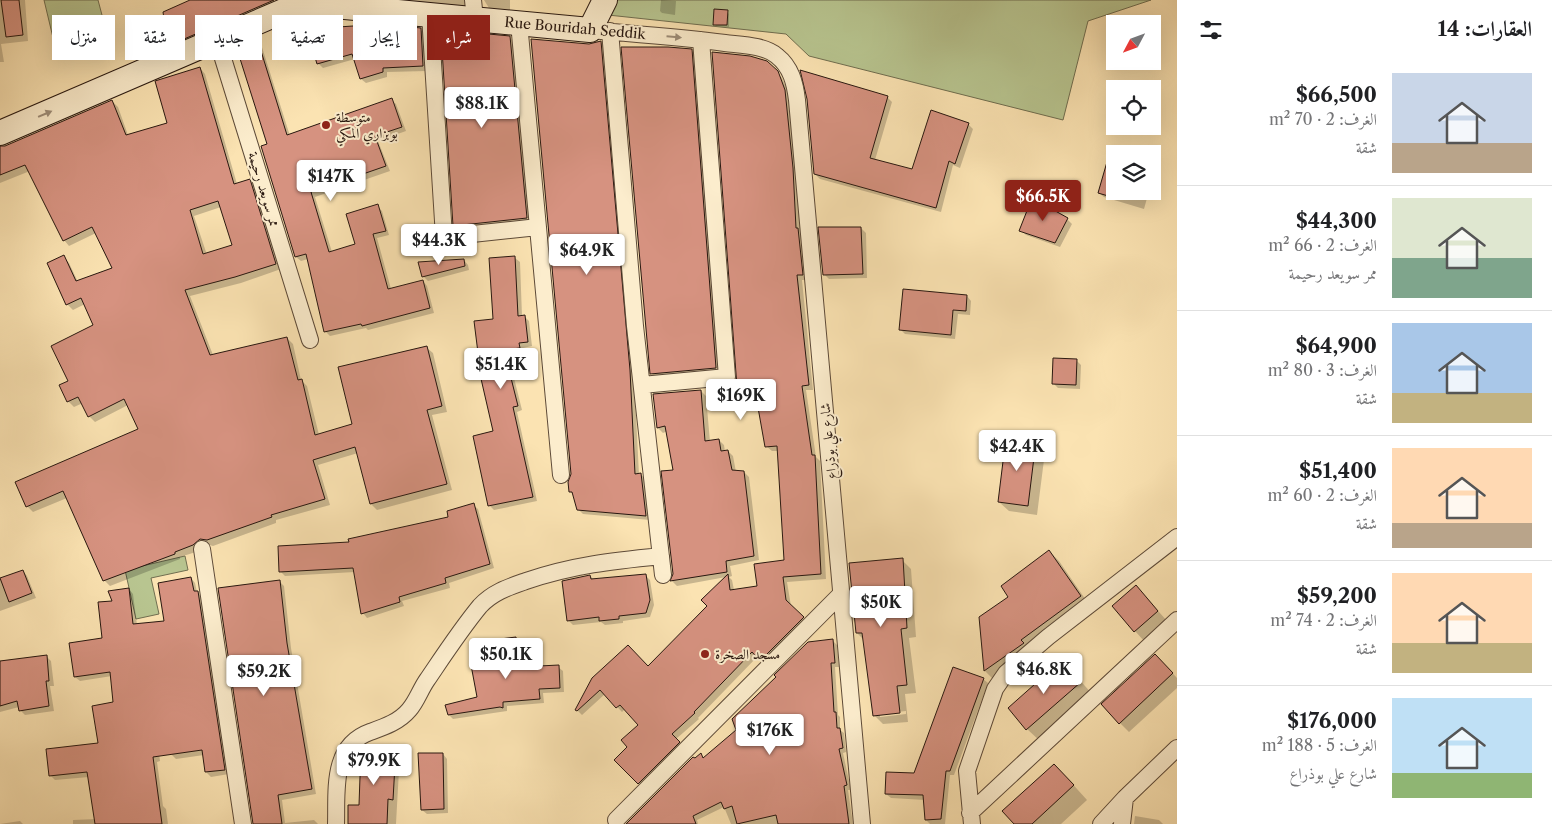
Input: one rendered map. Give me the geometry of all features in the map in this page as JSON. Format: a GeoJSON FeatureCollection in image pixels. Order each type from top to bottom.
{"type":"FeatureCollection","features":[{"type":"Feature","properties":{"kind":"main road"},"geometry":{"type":"LineString","coordinates":[[600,30],[605,0]]}},
{"type":"Feature","properties":{"kind":"main road","name":"Rue Bouridah Seddik"},"geometry":{"type":"LineString","coordinates":[[262,17],[287,5],[302,3],[430,15],[474,10],[519,23],[600,30]]}},
{"type":"Feature","properties":{"kind":"main road","name":"Rue Bouridah Seddik"},"geometry":{"type":"LineString","coordinates":[[0,134],[195,49]]}},
{"type":"Feature","properties":{"kind":"street"},"geometry":{"type":"LineString","coordinates":[[519,23],[561,475]]}},
{"type":"Feature","properties":{"kind":"street","name":"Rue Bouridah Seddik"},"geometry":{"type":"LineString","coordinates":[[600,30],[701,40],[762,49],[773,53],[783,61]]}},
{"type":"Feature","properties":{"kind":"street"},"geometry":{"type":"LineString","coordinates":[[600,30],[663,575]]}},
{"type":"Feature","properties":{"kind":"street"},"geometry":{"type":"LineString","coordinates":[[642,385],[728,377],[701,40]]}},
{"type":"Feature","properties":{"kind":"street","name":"ممر سويعد رحيمة"},"geometry":{"type":"LineString","coordinates":[[223,60],[310,340]]}},
{"type":"Feature","properties":{"kind":"street"},"geometry":{"type":"LineString","coordinates":[[433,60],[444,237],[538,227]]}},
{"type":"Feature","properties":{"kind":"street","name":"شارع علي بوذراع"},"geometry":{"type":"LineString","coordinates":[[783,61],[793,77],[798,100],[862,824]]}},
{"type":"Feature","properties":{"kind":"street"},"geometry":{"type":"LineString","coordinates":[[971,818],[967,771],[995,689],[1001,679],[1048,637],[1177,537]]}},
{"type":"Feature","properties":{"kind":"street"},"geometry":{"type":"LineString","coordinates":[[202,549],[243,824]]}},
{"type":"Feature","properties":{"kind":"street"},"geometry":{"type":"LineString","coordinates":[[336,824],[339,768],[346,750],[358,737],[389,725],[409,710],[425,682],[472,617],[490,597],[499,590],[552,572],[590,564],[661,556]]}},
{"type":"Feature","properties":{"kind":"street"},"geometry":{"type":"LineString","coordinates":[[616,820],[841,594]]}},
{"type":"Feature","properties":{"kind":"street"},"geometry":{"type":"LineString","coordinates":[[971,818],[1177,620]]}},
{"type":"Feature","properties":{"kind":"street"},"geometry":{"type":"LineString","coordinates":[[1101,824],[1177,748]]}},
{"type":"Feature","properties":{"kind":"street"},"geometry":{"type":"LineString","coordinates":[[1122,824],[1125,798]]}},
{"type":"Feature","properties":{"kind":"green space"},"geometry":{"type":"Polygon","coordinates":[[[44,0],[98,0],[102,15],[52,15],[52,33],[44,0]]]}},
{"type":"Feature","properties":{"kind":"green space"},"geometry":{"type":"Polygon","coordinates":[[[617,0],[1151,0],[1088,21],[1063,120],[809,56],[786,34],[608,15],[617,0]]]}},
{"type":"Feature","properties":{"kind":"green space"},"geometry":{"type":"Polygon","coordinates":[[[185,556],[188,570],[151,578],[159,614],[136,619],[125,570],[185,556]]]}},
{"type":"Feature","properties":{"kind":"building"},"geometry":{"type":"Polygon","coordinates":[[[1,0],[19,0],[23,35],[6,37],[1,0]]]}},
{"type":"Feature","properties":{"kind":"building"},"geometry":{"type":"Polygon","coordinates":[[[190,0],[274,0],[239,15],[195,15],[195,34],[185,39],[185,15],[163,15],[163,12],[190,0]]]}},
{"type":"Feature","properties":{"kind":"building"},"geometry":{"type":"Polygon","coordinates":[[[714,9],[728,10],[727,25],[713,25],[714,9]]]}},
{"type":"Feature","properties":{"kind":"building"},"geometry":{"type":"Polygon","coordinates":[[[353,26],[353,57],[352,54],[343,57],[343,27],[353,26]]]}},
{"type":"Feature","properties":{"kind":"building"},"geometry":{"type":"Polygon","coordinates":[[[417,28],[421,28],[423,66],[383,68],[383,72],[360,79],[354,60],[417,60],[417,28]]]}},
{"type":"Feature","properties":{"kind":"building"},"geometry":{"type":"Polygon","coordinates":[[[490,34],[510,36],[527,218],[453,226],[443,60],[490,60],[490,34]]]}},
{"type":"Feature","properties":{"kind":"building"},"geometry":{"type":"Polygon","coordinates":[[[531,39],[589,44],[601,41],[630,370],[635,474],[641,473],[646,516],[577,510],[572,492],[569,492],[568,482],[571,474],[531,39]]]}},
{"type":"Feature","properties":{"kind":"building"},"geometry":{"type":"Polygon","coordinates":[[[621,47],[692,49],[716,368],[650,374],[621,47]]]}},
{"type":"Feature","properties":{"kind":"building"},"geometry":{"type":"Polygon","coordinates":[[[712,52],[750,56],[767,61],[778,71],[785,90],[793,168],[796,228],[798,228],[803,275],[797,275],[809,385],[802,386],[812,455],[815,455],[821,574],[783,577],[786,600],[804,617],[760,661],[752,652],[695,713],[672,734],[680,742],[638,784],[614,760],[627,747],[621,740],[638,725],[620,705],[616,708],[600,690],[577,711],[575,710],[592,678],[628,645],[648,666],[707,606],[701,600],[728,574],[730,590],[757,586],[754,564],[784,560],[777,446],[765,447],[754,385],[737,387],[712,52]]]}},
{"type":"Feature","properties":{"kind":"building"},"geometry":{"type":"Polygon","coordinates":[[[262,54],[287,135],[392,98],[402,127],[375,136],[386,166],[311,192],[329,252],[355,244],[346,214],[378,204],[386,231],[373,234],[388,289],[423,280],[430,308],[362,326],[361,324],[324,332],[306,254],[295,257],[261,146],[267,144],[240,60],[262,60],[262,54]]]}},
{"type":"Feature","properties":{"kind":"building"},"geometry":{"type":"Polygon","coordinates":[[[316,60],[331,60],[317,64],[316,60]]]}},
{"type":"Feature","properties":{"kind":"building"},"geometry":{"type":"Polygon","coordinates":[[[200,67],[234,184],[250,179],[276,264],[185,290],[210,355],[287,337],[298,380],[302,379],[315,435],[352,424],[338,367],[427,346],[442,406],[427,410],[447,484],[370,504],[355,447],[313,460],[325,499],[271,515],[272,517],[207,540],[200,539],[193,545],[175,552],[175,554],[103,581],[63,491],[26,507],[15,482],[138,429],[124,399],[88,417],[78,397],[67,402],[59,385],[68,381],[51,346],[93,325],[81,298],[66,305],[47,263],[64,255],[76,281],[112,268],[92,227],[63,241],[25,165],[0,175],[0,146],[5,146],[112,100],[126,135],[167,123],[155,81],[200,67]],[[218,201],[190,210],[203,254],[232,245],[218,201]]]}},
{"type":"Feature","properties":{"kind":"building"},"geometry":{"type":"Polygon","coordinates":[[[800,70],[888,96],[870,158],[912,169],[931,110],[969,123],[955,164],[949,161],[936,208],[814,174],[807,99],[800,70]]]}},
{"type":"Feature","properties":{"kind":"building"},"geometry":{"type":"Polygon","coordinates":[[[1106,165],[1106,195],[1098,193],[1106,165]]]}},
{"type":"Feature","properties":{"kind":"building"},"geometry":{"type":"Polygon","coordinates":[[[1032,198],[1068,218],[1055,243],[1019,231],[1032,198]]]}},
{"type":"Feature","properties":{"kind":"building"},"geometry":{"type":"Polygon","coordinates":[[[433,227],[434,239],[418,241],[417,231],[433,227]]]}},
{"type":"Feature","properties":{"kind":"building"},"geometry":{"type":"Polygon","coordinates":[[[818,227],[861,227],[863,274],[823,275],[818,227]]]}},
{"type":"Feature","properties":{"kind":"building"},"geometry":{"type":"Polygon","coordinates":[[[515,256],[518,316],[525,315],[528,342],[519,343],[520,348],[504,350],[518,406],[513,407],[533,497],[488,506],[473,436],[493,431],[479,370],[474,321],[493,319],[489,258],[515,256]]]}},
{"type":"Feature","properties":{"kind":"building"},"geometry":{"type":"Polygon","coordinates":[[[464,259],[465,266],[422,277],[418,262],[464,259]]]}},
{"type":"Feature","properties":{"kind":"building"},"geometry":{"type":"Polygon","coordinates":[[[903,289],[967,295],[966,311],[953,310],[951,335],[899,330],[903,289]]]}},
{"type":"Feature","properties":{"kind":"building"},"geometry":{"type":"Polygon","coordinates":[[[1053,358],[1077,359],[1076,385],[1052,384],[1053,358]]]}},
{"type":"Feature","properties":{"kind":"building"},"geometry":{"type":"Polygon","coordinates":[[[701,390],[705,441],[719,439],[721,451],[728,450],[732,470],[744,471],[754,556],[726,561],[727,572],[670,581],[673,574],[661,471],[673,470],[665,426],[657,428],[653,394],[701,390]]]}},
{"type":"Feature","properties":{"kind":"building"},"geometry":{"type":"Polygon","coordinates":[[[1006,437],[1036,441],[1028,506],[998,502],[1006,437]]]}},
{"type":"Feature","properties":{"kind":"building"},"geometry":{"type":"Polygon","coordinates":[[[474,503],[490,564],[445,578],[446,583],[399,597],[400,602],[361,614],[353,568],[279,572],[278,546],[349,542],[348,539],[448,517],[447,511],[474,503]]]}},
{"type":"Feature","properties":{"kind":"building"},"geometry":{"type":"Polygon","coordinates":[[[1049,550],[1081,596],[1021,640],[1024,643],[984,671],[979,617],[1008,597],[1001,586],[1049,550]]]}},
{"type":"Feature","properties":{"kind":"building"},"geometry":{"type":"Polygon","coordinates":[[[903,558],[907,628],[901,629],[907,685],[897,686],[900,713],[873,716],[862,633],[856,633],[849,563],[903,558]]]}},
{"type":"Feature","properties":{"kind":"building"},"geometry":{"type":"Polygon","coordinates":[[[23,570],[32,593],[9,602],[0,578],[23,570]]]}},
{"type":"Feature","properties":{"kind":"building"},"geometry":{"type":"Polygon","coordinates":[[[646,574],[650,600],[646,613],[619,616],[619,619],[599,621],[599,617],[567,621],[562,581],[590,575],[591,579],[646,574]]]}},
{"type":"Feature","properties":{"kind":"building"},"geometry":{"type":"Polygon","coordinates":[[[191,577],[194,591],[198,591],[225,770],[205,772],[202,750],[153,757],[162,824],[95,824],[87,772],[49,776],[46,749],[98,743],[92,706],[113,702],[110,672],[74,677],[69,643],[102,638],[98,602],[112,601],[108,591],[129,588],[133,624],[164,621],[158,583],[191,577]]]}},
{"type":"Feature","properties":{"kind":"building"},"geometry":{"type":"Polygon","coordinates":[[[280,580],[287,643],[312,789],[278,795],[282,824],[253,824],[218,588],[280,580]]]}},
{"type":"Feature","properties":{"kind":"building"},"geometry":{"type":"Polygon","coordinates":[[[1136,585],[1158,611],[1134,632],[1112,606],[1136,585]]]}},
{"type":"Feature","properties":{"kind":"building"},"geometry":{"type":"Polygon","coordinates":[[[516,637],[519,667],[559,665],[560,688],[539,689],[540,699],[503,702],[503,708],[448,715],[445,705],[477,697],[471,665],[494,661],[492,640],[516,637]]]}},
{"type":"Feature","properties":{"kind":"building"},"geometry":{"type":"Polygon","coordinates":[[[833,639],[835,663],[831,663],[834,712],[836,712],[837,728],[840,728],[843,748],[839,749],[847,785],[844,786],[849,824],[778,824],[776,815],[737,824],[732,806],[724,809],[721,802],[693,816],[696,824],[626,824],[693,757],[695,758],[701,753],[703,758],[736,730],[732,719],[776,677],[774,675],[808,642],[833,639]]]}},
{"type":"Feature","properties":{"kind":"building"},"geometry":{"type":"Polygon","coordinates":[[[1155,654],[1173,673],[1119,724],[1101,704],[1155,654]]]}},
{"type":"Feature","properties":{"kind":"building"},"geometry":{"type":"Polygon","coordinates":[[[47,655],[49,681],[46,681],[49,706],[19,711],[17,701],[0,706],[0,661],[47,655]]]}},
{"type":"Feature","properties":{"kind":"building"},"geometry":{"type":"Polygon","coordinates":[[[1062,660],[1081,682],[1026,730],[1008,708],[1062,660]]]}},
{"type":"Feature","properties":{"kind":"building"},"geometry":{"type":"Polygon","coordinates":[[[953,667],[984,678],[950,771],[946,771],[941,819],[925,820],[923,795],[885,794],[886,772],[914,773],[953,667]]]}},
{"type":"Feature","properties":{"kind":"building"},"geometry":{"type":"Polygon","coordinates":[[[366,745],[396,747],[393,800],[388,799],[387,824],[348,824],[348,805],[359,805],[361,749],[366,745]]]}},
{"type":"Feature","properties":{"kind":"building"},"geometry":{"type":"Polygon","coordinates":[[[418,753],[443,753],[444,809],[421,810],[418,753]]]}},
{"type":"Feature","properties":{"kind":"building"},"geometry":{"type":"Polygon","coordinates":[[[1054,764],[1074,785],[1032,824],[1014,824],[1002,811],[1054,764]]]}},
{"type":"Feature","properties":{"kind":"place","name":"متوسطة بوبزاري المكي"},"geometry":{"type":"Point","coordinates":[326,125]}},
{"type":"Feature","properties":{"kind":"place","name":"مسجد الصخرة"},"geometry":{"type":"Point","coordinates":[705,654]}}]}
